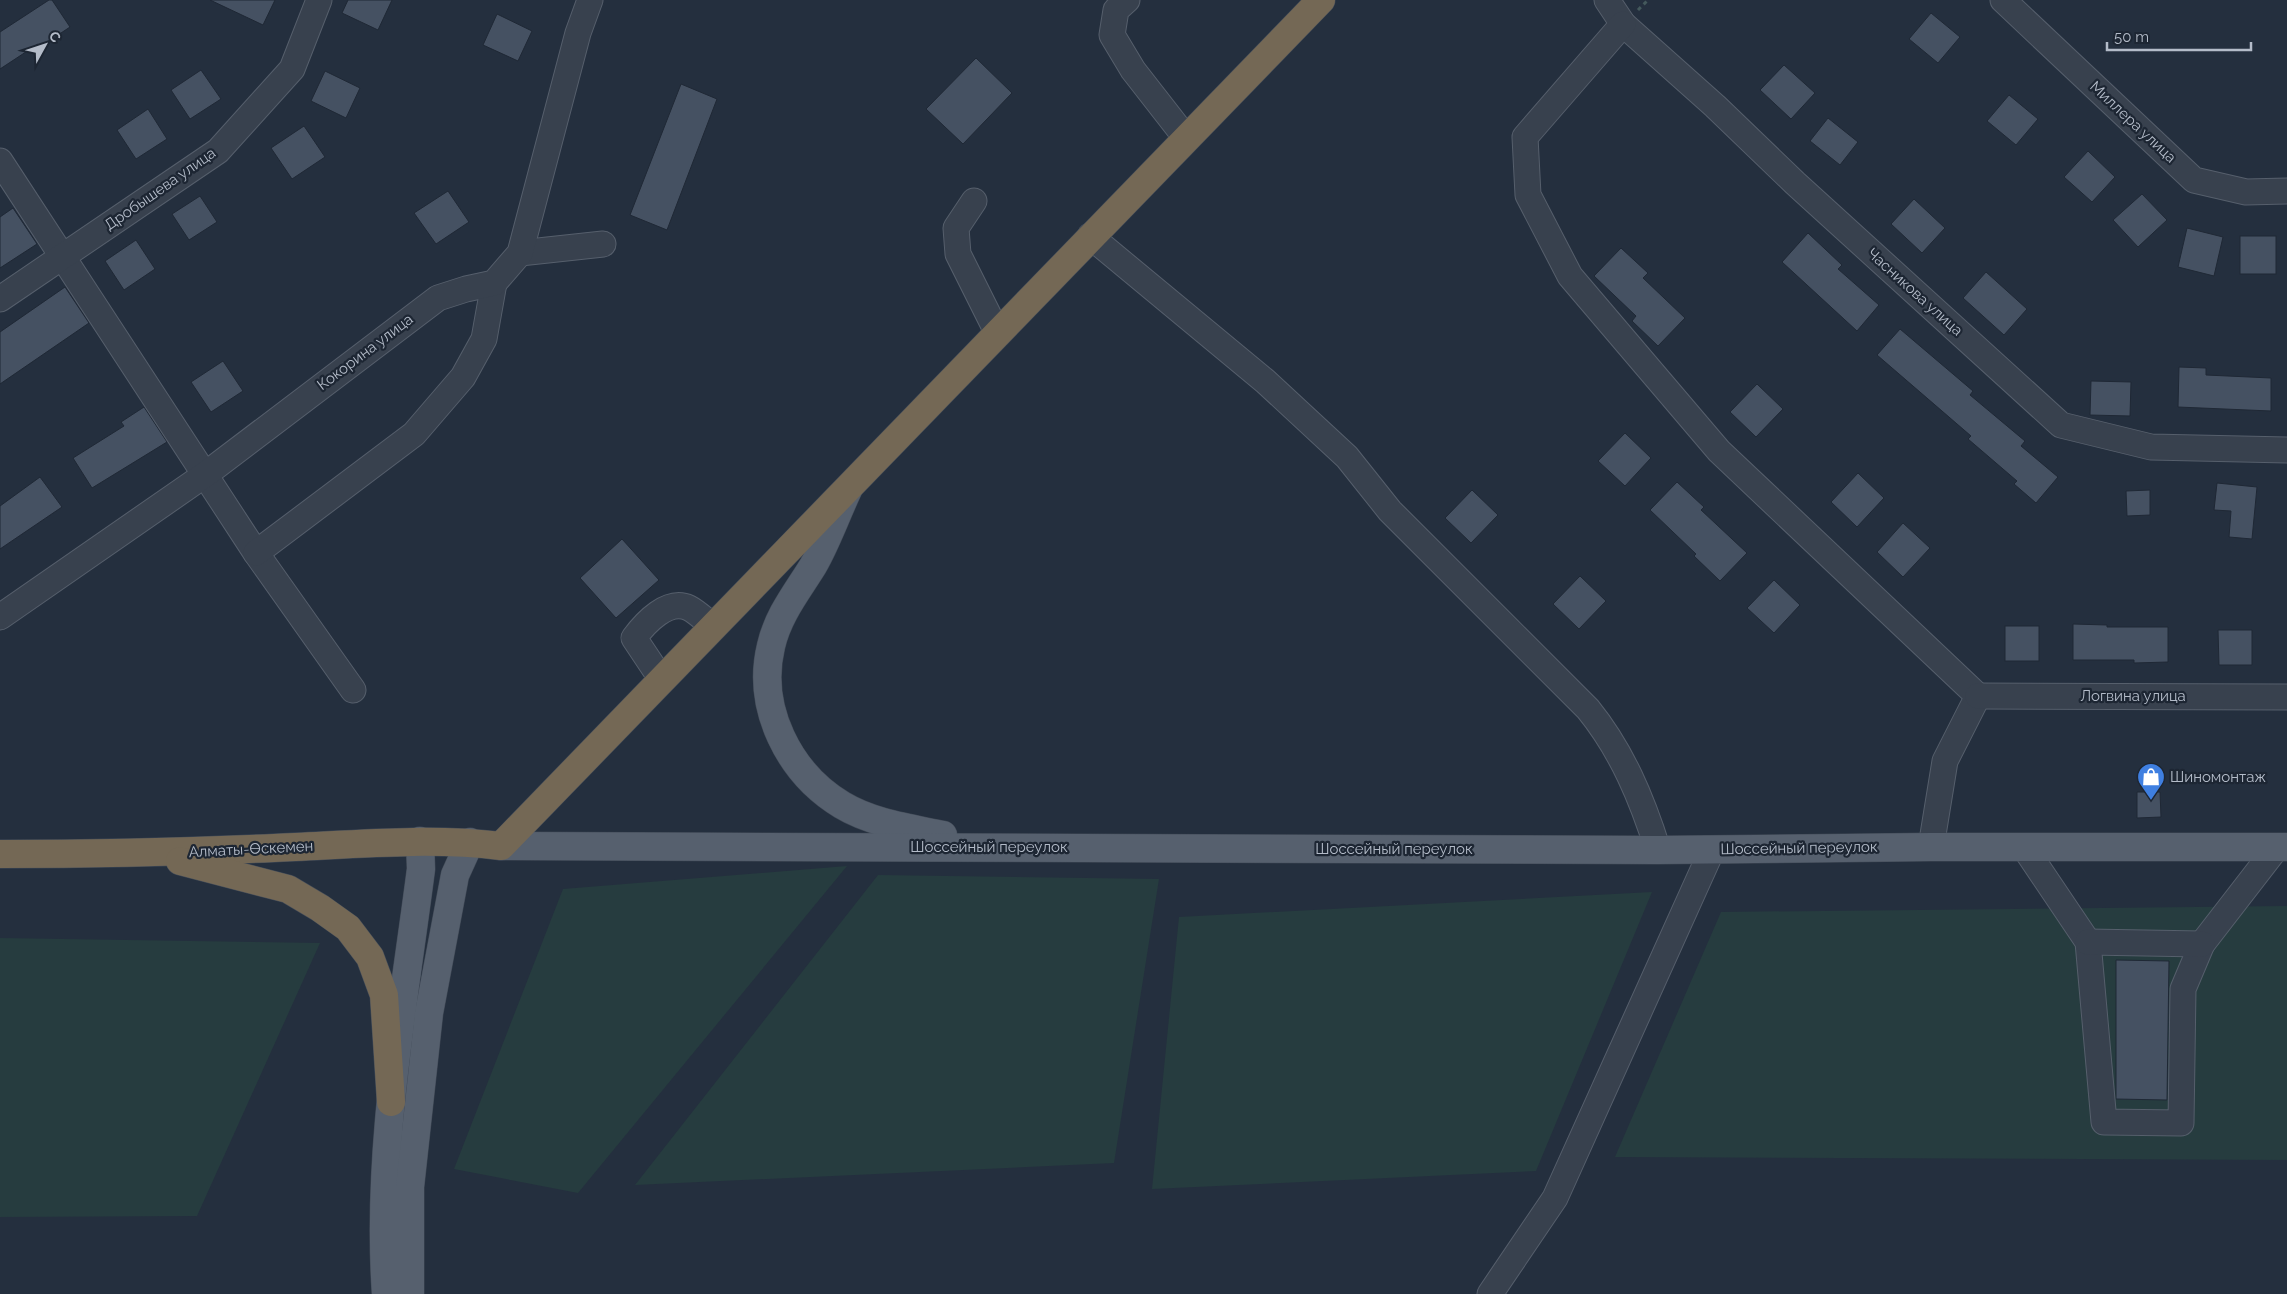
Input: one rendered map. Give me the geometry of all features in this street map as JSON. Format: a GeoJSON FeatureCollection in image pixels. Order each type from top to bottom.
{"type":"FeatureCollection","features":[{"type":"Feature","properties":{"kind":"highway"},"geometry":{"type":"LineString","coordinates":[[501,846],[849,488],[1090,236],[1321,0]]}},
{"type":"Feature","properties":{"kind":"highway","name":"Алматы-Өскемен"},"geometry":{"type":"LineString","coordinates":[[0,854],[150,853],[420,841],[470,842],[501,846]]}},
{"type":"Feature","properties":{"kind":"highway"},"geometry":{"type":"LineString","coordinates":[[150,853],[288,889],[320,908],[348,928],[370,957],[384,995],[391,1102]]}},
{"type":"Feature","properties":{"kind":"main road"},"geometry":{"type":"LineString","coordinates":[[849,488],[814,564],[786,606],[771,646],[767,690],[775,725],[793,760],[815,786],[843,805],[882,822],[996,847]]}},
{"type":"Feature","properties":{"kind":"main road"},"geometry":{"type":"LineString","coordinates":[[386,1294],[383,1245],[391,1102],[421,868],[420,841]]}},
{"type":"Feature","properties":{"kind":"main road"},"geometry":{"type":"LineString","coordinates":[[410,1294],[410,1187],[429,1013],[455,875],[470,842]]}},
{"type":"Feature","properties":{"kind":"main road","name":"Шоссейный переулок"},"geometry":{"type":"LineString","coordinates":[[501,846],[1658,850],[1931,846],[2282,847]]}},
{"type":"Feature","properties":{"kind":"street","name":"Дробышева улица"},"geometry":{"type":"LineString","coordinates":[[0,298],[218,150],[292,69],[319,0]]}},
{"type":"Feature","properties":{"kind":"street"},"geometry":{"type":"LineString","coordinates":[[256,553],[414,434],[463,377],[484,339],[494,283],[520,253],[578,33],[590,0]]}},
{"type":"Feature","properties":{"kind":"street"},"geometry":{"type":"LineString","coordinates":[[1127,0],[1116,10],[1112,35],[1133,70],[1186,138]]}},
{"type":"Feature","properties":{"kind":"street","name":"Часникова улица"},"geometry":{"type":"LineString","coordinates":[[1607,0],[1623,24],[1715,106],[1795,183],[2061,425],[2151,447],[2287,450]]}},
{"type":"Feature","properties":{"kind":"street","name":"Миллера улица"},"geometry":{"type":"LineString","coordinates":[[2002,0],[2194,180],[2246,192],[2287,192]]}},
{"type":"Feature","properties":{"kind":"street"},"geometry":{"type":"LineString","coordinates":[[1623,24],[1525,137],[1528,195],[1570,276],[1719,450],[1978,696],[1945,760],[1931,846]]}},
{"type":"Feature","properties":{"kind":"street"},"geometry":{"type":"LineString","coordinates":[[0,161],[64,256],[256,553],[353,690]]}},
{"type":"Feature","properties":{"kind":"street"},"geometry":{"type":"LineString","coordinates":[[974,201],[956,228],[958,254],[997,332]]}},
{"type":"Feature","properties":{"kind":"street"},"geometry":{"type":"LineString","coordinates":[[1090,236],[1265,381],[1347,457],[1390,511],[1588,709],[1608,734],[1644,804],[1658,850]]}},
{"type":"Feature","properties":{"kind":"street"},"geometry":{"type":"LineString","coordinates":[[520,253],[603,244]]}},
{"type":"Feature","properties":{"kind":"street","name":"Кокорина улица"},"geometry":{"type":"LineString","coordinates":[[0,617],[206,474],[438,298],[494,283]]}},
{"type":"Feature","properties":{"kind":"street"},"geometry":{"type":"LineString","coordinates":[[662,680],[634,638],[644,625],[666,607],[688,607],[714,627]]}},
{"type":"Feature","properties":{"kind":"street","name":"Логвина улица"},"geometry":{"type":"LineString","coordinates":[[1978,696],[2287,697]]}},
{"type":"Feature","properties":{"kind":"street"},"geometry":{"type":"LineString","coordinates":[[2024,847],[2088,942],[2104,1122],[2181,1123],[2184,989],[2202,944],[2282,847]]}},
{"type":"Feature","properties":{"kind":"street"},"geometry":{"type":"LineString","coordinates":[[1490,1294],[1555,1198],[1712,850]]}},
{"type":"Feature","properties":{"kind":"street"},"geometry":{"type":"LineString","coordinates":[[2088,942],[2202,944]]}},
{"type":"Feature","properties":{"kind":"green space"},"geometry":{"type":"Polygon","coordinates":[[[847,866],[578,1193],[454,1169],[563,889],[847,866]]]}},
{"type":"Feature","properties":{"kind":"green space"},"geometry":{"type":"Polygon","coordinates":[[[878,875],[1159,879],[1114,1163],[635,1185],[878,875]]]}},
{"type":"Feature","properties":{"kind":"green space"},"geometry":{"type":"Polygon","coordinates":[[[1652,892],[1536,1171],[1152,1189],[1179,917],[1652,892]]]}},
{"type":"Feature","properties":{"kind":"green space"},"geometry":{"type":"Polygon","coordinates":[[[2287,906],[2287,1160],[1615,1157],[1721,912],[2287,906]]]}},
{"type":"Feature","properties":{"kind":"green space"},"geometry":{"type":"Polygon","coordinates":[[[0,938],[320,943],[197,1216],[0,1217],[0,938]]]}},
{"type":"Feature","properties":{"kind":"building"},"geometry":{"type":"Polygon","coordinates":[[[49,0],[52,0],[70,27],[40,47],[38,44],[0,69],[0,32],[49,0]]]}},
{"type":"Feature","properties":{"kind":"building"},"geometry":{"type":"Polygon","coordinates":[[[210,0],[275,0],[263,25],[210,0]]]}},
{"type":"Feature","properties":{"kind":"building"},"geometry":{"type":"Polygon","coordinates":[[[348,0],[392,0],[378,30],[342,13],[348,0]]]}},
{"type":"Feature","properties":{"kind":"building"},"geometry":{"type":"Polygon","coordinates":[[[1931,13],[1960,37],[1938,63],[1909,39],[1931,13]]]}},
{"type":"Feature","properties":{"kind":"building"},"geometry":{"type":"Polygon","coordinates":[[[497,14],[532,31],[518,61],[483,45],[497,14]]]}},
{"type":"Feature","properties":{"kind":"building"},"geometry":{"type":"Polygon","coordinates":[[[976,58],[1012,93],[963,144],[926,109],[976,58]]]}},
{"type":"Feature","properties":{"kind":"building"},"geometry":{"type":"Polygon","coordinates":[[[1784,65],[1815,93],[1791,119],[1760,90],[1784,65]]]}},
{"type":"Feature","properties":{"kind":"building"},"geometry":{"type":"Polygon","coordinates":[[[201,70],[221,99],[190,119],[171,90],[201,70]]]}},
{"type":"Feature","properties":{"kind":"building"},"geometry":{"type":"Polygon","coordinates":[[[325,71],[360,88],[346,118],[311,101],[325,71]]]}},
{"type":"Feature","properties":{"kind":"building"},"geometry":{"type":"Polygon","coordinates":[[[681,84],[717,99],[667,230],[630,215],[681,84]]]}},
{"type":"Feature","properties":{"kind":"building"},"geometry":{"type":"Polygon","coordinates":[[[2009,95],[2038,119],[2016,145],[1987,121],[2009,95]]]}},
{"type":"Feature","properties":{"kind":"building"},"geometry":{"type":"Polygon","coordinates":[[[148,109],[167,139],[136,159],[117,130],[148,109]]]}},
{"type":"Feature","properties":{"kind":"building"},"geometry":{"type":"Polygon","coordinates":[[[1828,118],[1858,142],[1840,165],[1810,141],[1828,118]]]}},
{"type":"Feature","properties":{"kind":"building"},"geometry":{"type":"Polygon","coordinates":[[[304,126],[325,157],[292,179],[271,148],[304,126]]]}},
{"type":"Feature","properties":{"kind":"building"},"geometry":{"type":"Polygon","coordinates":[[[2088,151],[2115,177],[2092,202],[2064,177],[2088,151]]]}},
{"type":"Feature","properties":{"kind":"building"},"geometry":{"type":"Polygon","coordinates":[[[448,191],[469,222],[436,244],[414,213],[448,191]]]}},
{"type":"Feature","properties":{"kind":"building"},"geometry":{"type":"Polygon","coordinates":[[[2142,194],[2167,220],[2138,247],[2113,220],[2142,194]]]}},
{"type":"Feature","properties":{"kind":"building"},"geometry":{"type":"Polygon","coordinates":[[[200,196],[217,222],[189,240],[172,214],[200,196]]]}},
{"type":"Feature","properties":{"kind":"building"},"geometry":{"type":"Polygon","coordinates":[[[1914,199],[1945,228],[1922,253],[1891,224],[1914,199]]]}},
{"type":"Feature","properties":{"kind":"building"},"geometry":{"type":"Polygon","coordinates":[[[13,208],[37,244],[0,268],[0,217],[13,208]]]}},
{"type":"Feature","properties":{"kind":"building"},"geometry":{"type":"Polygon","coordinates":[[[2187,228],[2223,237],[2214,276],[2178,267],[2187,228]]]}},
{"type":"Feature","properties":{"kind":"building"},"geometry":{"type":"Polygon","coordinates":[[[1808,233],[1842,265],[1838,269],[1879,305],[1857,331],[1782,262],[1808,233]]]}},
{"type":"Feature","properties":{"kind":"building"},"geometry":{"type":"Polygon","coordinates":[[[2240,236],[2276,236],[2276,274],[2240,274],[2240,236]]]}},
{"type":"Feature","properties":{"kind":"building"},"geometry":{"type":"Polygon","coordinates":[[[136,240],[155,269],[124,290],[105,261],[136,240]]]}},
{"type":"Feature","properties":{"kind":"building"},"geometry":{"type":"Polygon","coordinates":[[[1621,248],[1648,273],[1643,278],[1685,318],[1658,346],[1632,321],[1636,316],[1594,276],[1621,248]]]}},
{"type":"Feature","properties":{"kind":"building"},"geometry":{"type":"Polygon","coordinates":[[[1986,272],[2027,309],[2004,335],[1963,298],[1986,272]]]}},
{"type":"Feature","properties":{"kind":"building"},"geometry":{"type":"Polygon","coordinates":[[[65,287],[89,323],[0,384],[0,332],[65,287]]]}},
{"type":"Feature","properties":{"kind":"building"},"geometry":{"type":"Polygon","coordinates":[[[1900,329],[1973,391],[1970,395],[2025,441],[2021,446],[2058,477],[2036,503],[2014,484],[2017,481],[1968,439],[1971,436],[1877,355],[1900,329]]]}},
{"type":"Feature","properties":{"kind":"building"},"geometry":{"type":"Polygon","coordinates":[[[223,361],[243,391],[211,412],[191,382],[223,361]]]}},
{"type":"Feature","properties":{"kind":"building"},"geometry":{"type":"Polygon","coordinates":[[[2179,367],[2206,368],[2206,375],[2271,378],[2271,411],[2178,407],[2179,367]]]}},
{"type":"Feature","properties":{"kind":"building"},"geometry":{"type":"Polygon","coordinates":[[[2091,381],[2131,382],[2130,416],[2090,415],[2091,381]]]}},
{"type":"Feature","properties":{"kind":"building"},"geometry":{"type":"Polygon","coordinates":[[[1757,384],[1783,409],[1756,437],[1730,412],[1757,384]]]}},
{"type":"Feature","properties":{"kind":"building"},"geometry":{"type":"Polygon","coordinates":[[[144,407],[167,442],[92,488],[73,458],[124,426],[121,422],[144,407]]]}},
{"type":"Feature","properties":{"kind":"building"},"geometry":{"type":"Polygon","coordinates":[[[1625,433],[1651,458],[1625,486],[1598,461],[1625,433]]]}},
{"type":"Feature","properties":{"kind":"building"},"geometry":{"type":"Polygon","coordinates":[[[1858,473],[1884,498],[1857,527],[1831,502],[1858,473]]]}},
{"type":"Feature","properties":{"kind":"building"},"geometry":{"type":"Polygon","coordinates":[[[40,477],[62,507],[0,549],[0,506],[40,477]]]}},
{"type":"Feature","properties":{"kind":"building"},"geometry":{"type":"Polygon","coordinates":[[[1677,482],[1704,507],[1701,510],[1747,553],[1720,581],[1694,556],[1696,554],[1650,510],[1677,482]]]}},
{"type":"Feature","properties":{"kind":"building"},"geometry":{"type":"Polygon","coordinates":[[[2217,483],[2257,487],[2252,539],[2229,537],[2231,511],[2214,510],[2217,483]]]}},
{"type":"Feature","properties":{"kind":"building"},"geometry":{"type":"Polygon","coordinates":[[[1472,490],[1498,515],[1471,543],[1445,518],[1472,490]]]}},
{"type":"Feature","properties":{"kind":"building"},"geometry":{"type":"Polygon","coordinates":[[[2150,490],[2150,515],[2127,516],[2126,491],[2150,490]]]}},
{"type":"Feature","properties":{"kind":"building"},"geometry":{"type":"Polygon","coordinates":[[[1903,523],[1930,548],[1903,577],[1877,552],[1903,523]]]}},
{"type":"Feature","properties":{"kind":"building"},"geometry":{"type":"Polygon","coordinates":[[[622,539],[659,580],[616,618],[580,578],[622,539]]]}},
{"type":"Feature","properties":{"kind":"building"},"geometry":{"type":"Polygon","coordinates":[[[1580,576],[1606,601],[1579,629],[1553,604],[1580,576]]]}},
{"type":"Feature","properties":{"kind":"building"},"geometry":{"type":"Polygon","coordinates":[[[1774,580],[1800,605],[1774,633],[1747,608],[1774,580]]]}},
{"type":"Feature","properties":{"kind":"building"},"geometry":{"type":"Polygon","coordinates":[[[2073,624],[2107,625],[2107,627],[2168,627],[2168,662],[2134,663],[2134,660],[2073,660],[2073,624]]]}},
{"type":"Feature","properties":{"kind":"building"},"geometry":{"type":"Polygon","coordinates":[[[2005,626],[2039,626],[2039,661],[2005,661],[2005,626]]]}},
{"type":"Feature","properties":{"kind":"building"},"geometry":{"type":"Polygon","coordinates":[[[2218,630],[2252,630],[2252,665],[2219,665],[2218,630]]]}},
{"type":"Feature","properties":{"kind":"building"},"geometry":{"type":"Polygon","coordinates":[[[2137,792],[2160,792],[2161,817],[2137,818],[2137,792]]]}},
{"type":"Feature","properties":{"kind":"building"},"geometry":{"type":"Polygon","coordinates":[[[2116,960],[2169,961],[2167,1100],[2116,1099],[2116,960]]]}},
{"type":"Feature","properties":{"kind":"place","name":"Шиномонтаж"},"geometry":{"type":"Point","coordinates":[2151,801]}}]}
